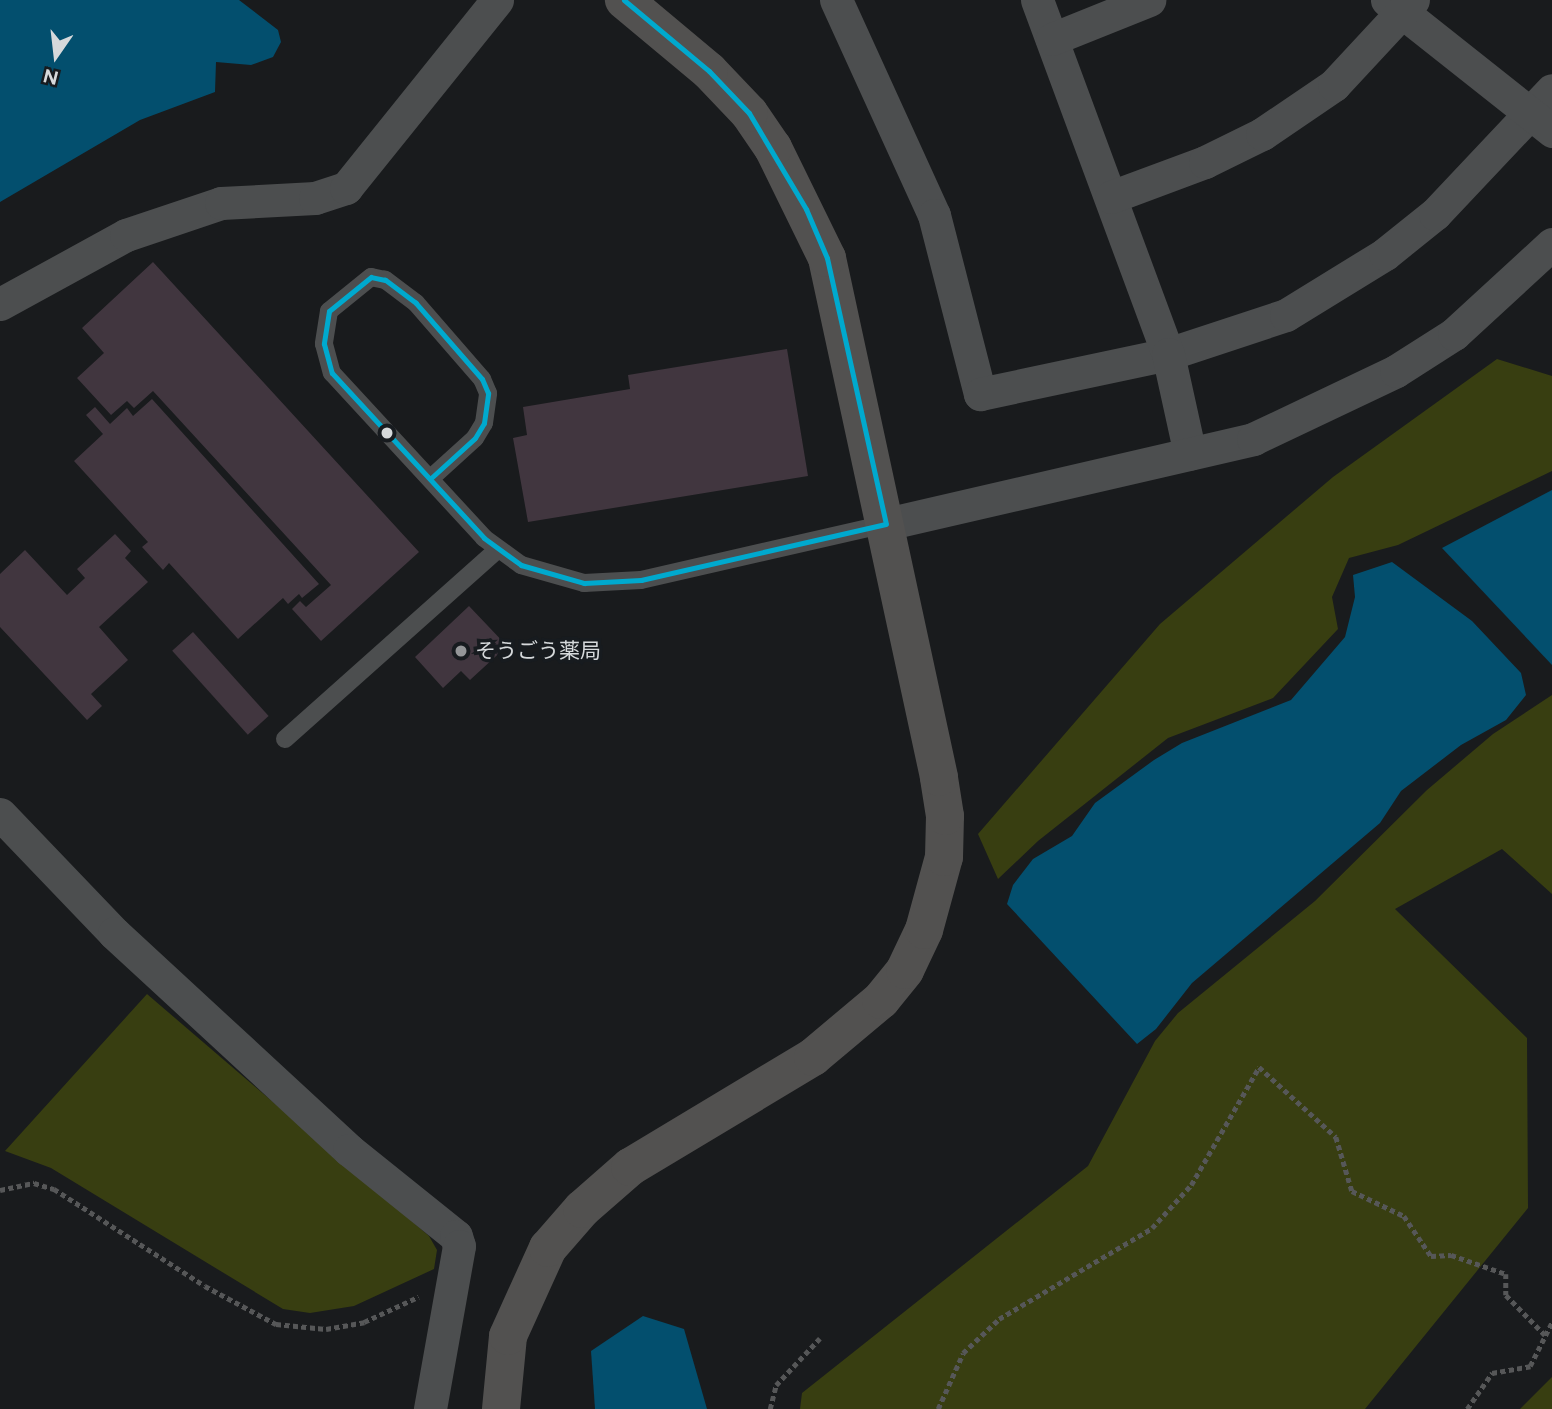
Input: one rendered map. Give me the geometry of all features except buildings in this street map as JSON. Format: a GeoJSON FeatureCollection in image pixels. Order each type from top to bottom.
{"type":"FeatureCollection","features":[{"type":"Feature","properties":{"kind":"street"},"geometry":{"type":"LineString","coordinates":[[0,304],[32,282],[126,235],[221,203],[314,198],[346,188],[497,0]]}},
{"type":"Feature","properties":{"kind":"street"},"geometry":{"type":"LineString","coordinates":[[501,1409],[508,1336],[524,1291],[548,1248],[582,1209],[630,1167],[813,1057],[852,1027],[905,970],[924,930],[944,857],[945,816],[886,524],[827,258],[806,209],[749,113],[709,71],[624,0]]}},
{"type":"Feature","properties":{"kind":"street"},"geometry":{"type":"LineString","coordinates":[[836,0],[934,215],[980,394],[1168,354],[1286,315],[1366,267],[1435,214],[1542,123],[1552,90]]}},
{"type":"Feature","properties":{"kind":"street"},"geometry":{"type":"LineString","coordinates":[[1037,0],[1168,354],[1190,454]]}},
{"type":"Feature","properties":{"kind":"street"},"geometry":{"type":"LineString","coordinates":[[1052,39],[1149,0]]}},
{"type":"Feature","properties":{"kind":"street"},"geometry":{"type":"LineString","coordinates":[[1111,197],[1205,162],[1262,134],[1334,85],[1401,4],[1542,123]]}},
{"type":"Feature","properties":{"kind":"street"},"geometry":{"type":"LineString","coordinates":[[886,524],[1253,439],[1396,371],[1454,334],[1552,244]]}},
{"type":"Feature","properties":{"kind":"street"},"geometry":{"type":"LineString","coordinates":[[0,814],[114,933],[349,1150],[456,1236],[459,1246],[430,1409]]}},
{"type":"Feature","properties":{"kind":"lane"},"geometry":{"type":"LineString","coordinates":[[430,478],[475,438],[484,422],[488,393],[482,379],[416,303],[386,280],[371,277],[328,311],[326,360],[332,373],[497,550],[545,573],[584,583],[611,583],[886,524]]}},
{"type":"Feature","properties":{"kind":"lane"},"geometry":{"type":"LineString","coordinates":[[285,739],[497,550]]}},
{"type":"Feature","properties":{"kind":"path"},"geometry":{"type":"LineString","coordinates":[[937,1409],[963,1353],[999,1319],[1152,1228],[1191,1185],[1259,1067],[1336,1137],[1352,1191],[1404,1216],[1431,1256],[1451,1255],[1506,1274],[1506,1295],[1545,1335]]}},
{"type":"Feature","properties":{"kind":"path"},"geometry":{"type":"LineString","coordinates":[[0,1190],[34,1182],[54,1189],[248,1312],[302,1330],[364,1322],[451,1282]]}},
{"type":"Feature","properties":{"kind":"path"},"geometry":{"type":"LineString","coordinates":[[1467,1409],[1492,1373],[1530,1366],[1552,1322]]}},
{"type":"Feature","properties":{"kind":"path"},"geometry":{"type":"LineString","coordinates":[[770,1409],[776,1385],[820,1338]]}},
{"type":"Feature","properties":{"kind":"green space"},"geometry":{"type":"Polygon","coordinates":[[[1497,359],[1552,376],[1552,471],[1398,545],[1349,558],[1332,597],[1338,629],[1273,698],[1168,738],[1038,841],[998,879],[978,834],[1160,624],[1333,477],[1497,359]]]}},
{"type":"Feature","properties":{"kind":"green space"},"geometry":{"type":"Polygon","coordinates":[[[1552,695],[1552,894],[1502,849],[1395,909],[1527,1038],[1528,1208],[1365,1409],[800,1409],[802,1393],[1088,1166],[1155,1041],[1178,1013],[1315,901],[1427,790],[1493,734],[1552,695]]]}},
{"type":"Feature","properties":{"kind":"green space"},"geometry":{"type":"Polygon","coordinates":[[[147,994],[429,1236],[437,1250],[434,1269],[354,1306],[310,1313],[283,1309],[51,1168],[5,1151],[147,994]]]}},
{"type":"Feature","properties":{"kind":"green space"},"geometry":{"type":"Polygon","coordinates":[[[1552,1377],[1552,1409],[1520,1409],[1552,1377]]]}},
{"type":"Feature","properties":{"kind":"water"},"geometry":{"type":"Polygon","coordinates":[[[0,0],[239,0],[278,30],[281,42],[273,57],[251,65],[216,62],[215,92],[140,120],[0,202],[0,0]]]}},
{"type":"Feature","properties":{"kind":"water"},"geometry":{"type":"Polygon","coordinates":[[[1552,490],[1552,665],[1442,548],[1552,490]]]}},
{"type":"Feature","properties":{"kind":"water"},"geometry":{"type":"Polygon","coordinates":[[[1392,562],[1472,621],[1521,673],[1526,695],[1506,720],[1461,745],[1401,791],[1380,823],[1192,983],[1156,1029],[1137,1044],[1007,904],[1013,885],[1033,859],[1072,836],[1095,803],[1154,760],[1182,743],[1291,700],[1345,637],[1355,597],[1353,575],[1392,562]]]}},
{"type":"Feature","properties":{"kind":"water"},"geometry":{"type":"Polygon","coordinates":[[[643,1316],[684,1329],[707,1409],[595,1409],[591,1351],[643,1316]]]}},
{"type":"Feature","properties":{"kind":"transit line"},"geometry":{"type":"LineString","coordinates":[[624,0],[709,71],[749,113],[806,209],[827,258],[886,524]]}},
{"type":"Feature","properties":{"kind":"transit line"},"geometry":{"type":"LineString","coordinates":[[431,478],[475,438],[484,423],[488,393],[482,379],[416,303],[385,280],[371,277],[329,311],[324,344],[332,373],[484,538],[521,565],[584,583],[641,580],[886,524]]}},
{"type":"Feature","properties":{"kind":"place","name":"そうごう薬局"},"geometry":{"type":"Point","coordinates":[461,651]}}]}
